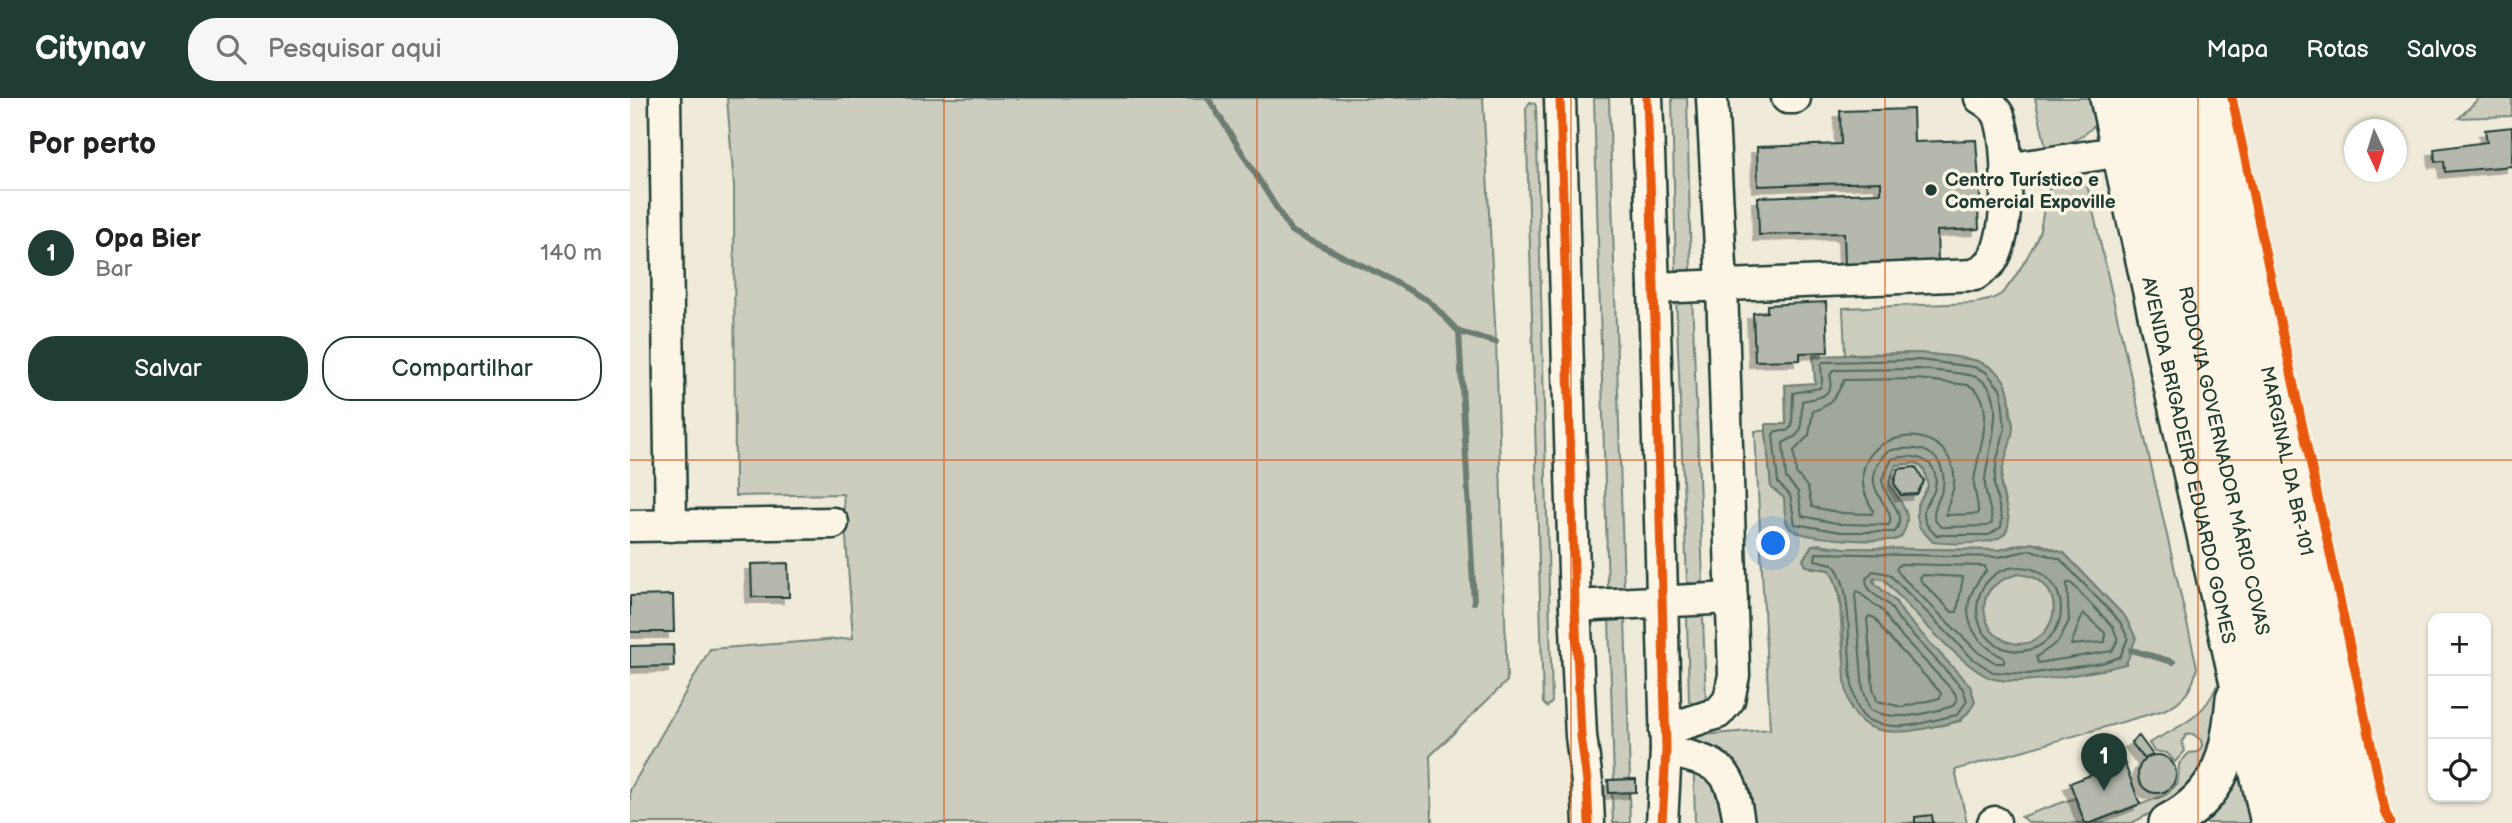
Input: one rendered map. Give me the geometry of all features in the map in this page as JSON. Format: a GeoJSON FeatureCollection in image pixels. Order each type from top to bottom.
{"type":"FeatureCollection","features":[{"type":"Feature","properties":{"kind":"highway","name":"RODOVIA GOVERNADOR MÁRIO COVAS"},"geometry":{"type":"LineString","coordinates":[[2146,98],[2193,321],[2307,823]]}},
{"type":"Feature","properties":{"kind":"highway","name":"RODOVIA GOVERNADOR MÁRIO COVAS"},"geometry":{"type":"LineString","coordinates":[[2175,98],[2336,823]]}},
{"type":"Feature","properties":{"kind":"main road","name":"AVENIDA BRIGADEIRO EDUARDO GOMES"},"geometry":{"type":"LineString","coordinates":[[2109,98],[2270,823]]}},
{"type":"Feature","properties":{"kind":"main road","name":"MARGINAL DA BR-101"},"geometry":{"type":"LineString","coordinates":[[2210,98],[2365,823]]}},
{"type":"Feature","properties":{"kind":"main road"},"geometry":{"type":"LineString","coordinates":[[2168,823],[2200,802],[2214,785],[2224,760],[2232,726],[2238,673]]}},
{"type":"Feature","properties":{"kind":"main road"},"geometry":{"type":"LineString","coordinates":[[2346,732],[2391,823]]}},
{"type":"Feature","properties":{"kind":"street"},"geometry":{"type":"LineString","coordinates":[[665,98],[671,526]]}},
{"type":"Feature","properties":{"kind":"street"},"geometry":{"type":"LineString","coordinates":[[1560,98],[1575,606],[1581,736],[1589,823]]}},
{"type":"Feature","properties":{"kind":"street"},"geometry":{"type":"LineString","coordinates":[[1647,98],[1665,740],[1662,823]]}},
{"type":"Feature","properties":{"kind":"street"},"geometry":{"type":"LineString","coordinates":[[1665,740],[1718,713],[1729,700],[1734,675],[1722,285],[1712,98]]}},
{"type":"Feature","properties":{"kind":"street"},"geometry":{"type":"LineString","coordinates":[[1787,98],[1795,98]]}},
{"type":"Feature","properties":{"kind":"street"},"geometry":{"type":"LineString","coordinates":[[1654,288],[1975,275],[1992,261],[2000,240],[2004,221],[2007,169],[1998,115],[1980,98]]}},
{"type":"Feature","properties":{"kind":"street"},"geometry":{"type":"LineString","coordinates":[[2007,169],[2122,151]]}},
{"type":"Feature","properties":{"kind":"street"},"geometry":{"type":"LineString","coordinates":[[630,526],[833,523]]}},
{"type":"Feature","properties":{"kind":"street"},"geometry":{"type":"LineString","coordinates":[[1575,606],[1732,598]]}},
{"type":"Feature","properties":{"kind":"street"},"geometry":{"type":"LineString","coordinates":[[1665,740],[1723,771],[1734,791],[1739,823]]}},
{"type":"Feature","properties":{"kind":"shaded area"},"geometry":{"type":"Polygon","coordinates":[[[727,98],[1483,98],[1496,342],[1507,681],[1430,756],[1432,823],[630,823],[630,790],[710,649],[853,638],[843,494],[735,496],[734,186],[727,98]]]}},
{"type":"Feature","properties":{"kind":"shaded area"},"geometry":{"type":"Polygon","coordinates":[[[1594,98],[1609,98],[1624,590],[1608,591],[1594,98]]]}},
{"type":"Feature","properties":{"kind":"shaded area"},"geometry":{"type":"Polygon","coordinates":[[[1672,98],[1687,98],[1691,271],[1689,274],[1679,275],[1676,272],[1672,98]]]}},
{"type":"Feature","properties":{"kind":"shaded area"},"geometry":{"type":"Polygon","coordinates":[[[2035,98],[2099,98],[2103,114],[2079,138],[2064,145],[2046,148],[2035,98]]]}},
{"type":"Feature","properties":{"kind":"shaded area"},"geometry":{"type":"Polygon","coordinates":[[[2479,98],[2512,98],[2512,116],[2459,118],[2479,98]]]}},
{"type":"Feature","properties":{"kind":"shaded area"},"geometry":{"type":"Polygon","coordinates":[[[1530,102],[1536,107],[1552,702],[1547,707],[1543,703],[1526,108],[1530,102]]]}},
{"type":"Feature","properties":{"kind":"shaded area"},"geometry":{"type":"Polygon","coordinates":[[[2069,173],[2078,174],[2086,180],[2197,667],[2190,688],[2177,703],[2164,710],[1955,770],[1967,823],[1695,823],[1693,736],[1770,729],[1755,431],[1766,431],[1771,487],[1784,498],[1796,532],[1840,539],[1895,540],[1899,498],[1889,482],[1896,465],[1917,463],[1925,471],[1928,480],[1927,490],[1921,499],[1933,542],[1991,541],[2009,520],[2001,484],[2003,461],[2013,428],[2009,395],[1989,366],[1975,360],[1919,353],[1845,354],[1843,308],[1975,303],[1998,296],[2011,283],[2032,247],[2039,233],[2048,190],[2059,178],[2069,173]],[[1916,468],[1898,469],[1894,483],[1901,495],[1917,494],[1924,481],[1916,468]],[[2019,544],[1999,550],[1844,548],[1812,545],[1803,559],[1812,568],[1830,570],[1837,586],[1851,710],[1938,726],[1961,721],[1975,701],[1970,686],[1904,615],[1895,601],[1877,587],[1874,578],[1884,579],[1969,665],[1995,679],[2036,680],[2103,670],[2126,618],[2064,553],[2041,544],[2019,544]]]}},
{"type":"Feature","properties":{"kind":"shaded area"},"geometry":{"type":"Polygon","coordinates":[[[1692,295],[1703,581],[1695,585],[1687,582],[1676,296],[1692,295]]]}},
{"type":"Feature","properties":{"kind":"shaded area"},"geometry":{"type":"Polygon","coordinates":[[[2019,574],[2044,584],[2054,609],[2044,634],[2019,644],[1994,634],[1984,609],[1994,584],[2019,574]]]}},
{"type":"Feature","properties":{"kind":"shaded area"},"geometry":{"type":"Polygon","coordinates":[[[1700,613],[1703,617],[1706,701],[1698,705],[1689,702],[1687,616],[1700,613]]]}},
{"type":"Feature","properties":{"kind":"shaded area"},"geometry":{"type":"Polygon","coordinates":[[[1621,614],[1625,618],[1630,779],[1614,780],[1609,619],[1612,615],[1621,614]]]}},
{"type":"Feature","properties":{"kind":"shaded area"},"geometry":{"type":"Polygon","coordinates":[[[2217,685],[2219,722],[2204,765],[2189,786],[2170,803],[2132,823],[2091,823],[2166,795],[2178,783],[2179,764],[2189,753],[2198,752],[2202,746],[2201,740],[2193,734],[2186,735],[2182,742],[2185,751],[2175,762],[2167,753],[2154,751],[2149,743],[2197,714],[2212,696],[2217,685]]]}},
{"type":"Feature","properties":{"kind":"shaded area"},"geometry":{"type":"Polygon","coordinates":[[[2237,751],[2260,823],[2189,823],[2237,751]]]}},
{"type":"Feature","properties":{"kind":"shaded area"},"geometry":{"type":"Polygon","coordinates":[[[1629,792],[1630,823],[1613,823],[1612,793],[1629,792]]]}},
{"type":"Feature","properties":{"kind":"shaded area"},"geometry":{"type":"Polygon","coordinates":[[[2075,798],[2085,823],[2030,823],[2021,817],[2075,798]]]}},
{"type":"Feature","properties":{"kind":"water"},"geometry":{"type":"Polygon","coordinates":[[[1919,353],[1973,360],[1997,372],[2005,382],[2013,427],[2001,478],[2009,519],[2006,531],[2002,536],[1989,541],[1933,542],[1919,527],[1917,506],[1928,486],[1924,469],[1917,463],[1896,465],[1889,482],[1907,515],[1905,529],[1900,538],[1879,541],[1845,540],[1799,533],[1791,529],[1786,519],[1784,498],[1771,487],[1766,431],[1766,424],[1786,424],[1785,385],[1815,383],[1813,356],[1919,353]]]}},
{"type":"Feature","properties":{"kind":"water"},"geometry":{"type":"Polygon","coordinates":[[[2032,543],[2064,553],[2126,618],[2136,638],[2126,664],[2041,679],[1994,679],[1953,651],[1884,579],[1874,578],[1873,582],[1895,601],[1904,615],[1970,686],[1975,702],[1962,718],[1947,724],[1891,732],[1865,725],[1851,708],[1845,684],[1840,596],[1830,570],[1806,566],[1803,560],[1812,545],[1844,548],[1999,550],[2032,543]],[[2019,574],[1994,586],[1988,592],[1984,608],[1992,631],[2015,644],[2028,643],[2039,637],[2053,617],[2049,591],[2039,580],[2019,574]]]}},
{"type":"Feature","properties":{"kind":"building","name":"Centro Turístico e Comercial Expoville"},"geometry":{"type":"Polygon","coordinates":[[[1913,109],[1914,142],[1976,140],[1981,209],[1978,209],[1979,229],[1937,231],[1938,264],[1845,266],[1844,233],[1759,235],[1758,197],[1881,193],[1881,182],[1758,186],[1757,147],[1841,144],[1840,111],[1913,109]]]}},
{"type":"Feature","properties":{"kind":"building"},"geometry":{"type":"Polygon","coordinates":[[[2512,127],[2512,166],[2445,172],[2444,161],[2435,162],[2434,149],[2487,142],[2485,130],[2512,127]]]}},
{"type":"Feature","properties":{"kind":"building"},"geometry":{"type":"Polygon","coordinates":[[[1826,302],[1828,352],[1800,353],[1800,360],[1755,361],[1753,313],[1767,312],[1767,305],[1826,302]]]}},
{"type":"Feature","properties":{"kind":"building"},"geometry":{"type":"Polygon","coordinates":[[[1916,467],[1924,481],[1917,494],[1901,495],[1894,483],[1898,469],[1916,467]]]}},
{"type":"Feature","properties":{"kind":"building"},"geometry":{"type":"Polygon","coordinates":[[[788,563],[789,597],[752,597],[751,564],[788,563]]]}},
{"type":"Feature","properties":{"kind":"building"},"geometry":{"type":"Polygon","coordinates":[[[673,595],[674,632],[630,632],[630,596],[673,595]]]}},
{"type":"Feature","properties":{"kind":"building"},"geometry":{"type":"Polygon","coordinates":[[[673,645],[674,666],[630,667],[630,646],[673,645]]]}},
{"type":"Feature","properties":{"kind":"building"},"geometry":{"type":"Polygon","coordinates":[[[2139,736],[2153,755],[2144,759],[2131,742],[2139,736]]]}},
{"type":"Feature","properties":{"kind":"building"},"geometry":{"type":"Polygon","coordinates":[[[2157,755],[2170,761],[2176,774],[2170,787],[2157,793],[2144,787],[2138,774],[2144,761],[2157,755]]]}},
{"type":"Feature","properties":{"kind":"building"},"geometry":{"type":"Polygon","coordinates":[[[2124,762],[2140,804],[2085,823],[2070,783],[2124,762]]]}},
{"type":"Feature","properties":{"kind":"building"},"geometry":{"type":"Polygon","coordinates":[[[1636,779],[1636,792],[1609,793],[1608,780],[1636,779]]]}},
{"type":"Feature","properties":{"kind":"building"},"geometry":{"type":"Polygon","coordinates":[[[1932,815],[1933,823],[1915,823],[1915,817],[1932,815]]]}},
{"type":"Feature","properties":{"kind":"waterway"},"geometry":{"type":"LineString","coordinates":[[1208,98],[1291,231],[1429,301],[1459,332],[1496,342]]}},
{"type":"Feature","properties":{"kind":"waterway"},"geometry":{"type":"LineString","coordinates":[[1459,332],[1474,602]]}},
{"type":"Feature","properties":{"kind":"waterway"},"geometry":{"type":"LineString","coordinates":[[2131,650],[2173,662]]}},
{"type":"Feature","properties":{"kind":"cycle path"},"geometry":{"type":"LineString","coordinates":[[1560,98],[1575,606],[1581,736],[1589,823]]}},
{"type":"Feature","properties":{"kind":"cycle path"},"geometry":{"type":"LineString","coordinates":[[1647,98],[1666,750],[1662,823]]}},
{"type":"Feature","properties":{"kind":"cycle path"},"geometry":{"type":"LineString","coordinates":[[2232,98],[2386,814],[2391,823]]}},
{"type":"Feature","properties":{"kind":"place","name":"Centro Turístico e Comercial Expoville"},"geometry":{"type":"Point","coordinates":[1931,190]}},
{"type":"Feature","properties":{"kind":"place","name":"Opa Bier"},"geometry":{"type":"Point","coordinates":[2104,791]}}]}
